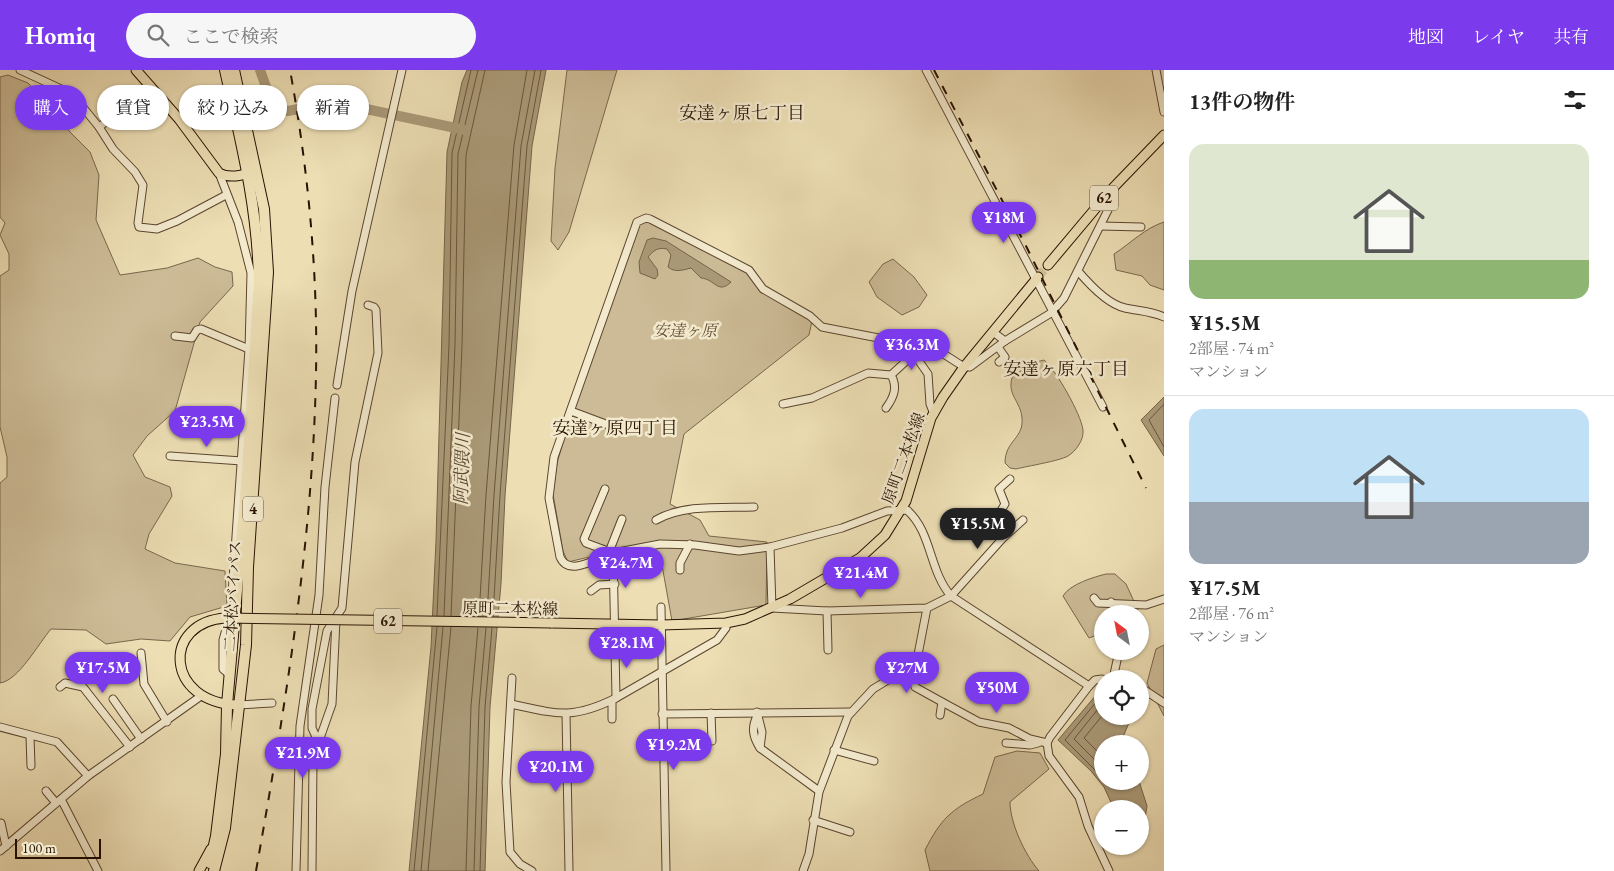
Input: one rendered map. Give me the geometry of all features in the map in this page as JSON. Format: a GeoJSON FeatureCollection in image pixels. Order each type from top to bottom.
{"type":"FeatureCollection","features":[{"type":"Feature","properties":{"kind":"highway","name":"4"},"geometry":{"type":"LineString","coordinates":[[225,70],[252,173]]}},
{"type":"Feature","properties":{"kind":"highway","name":"4"},"geometry":{"type":"LineString","coordinates":[[234,70],[252,173]]}},
{"type":"Feature","properties":{"kind":"highway","name":"二本松バイパス"},"geometry":{"type":"LineString","coordinates":[[214,871],[222,845],[234,762],[230,675],[246,486],[258,283],[252,173]]}},
{"type":"Feature","properties":{"kind":"highway","name":"二本松バイパス"},"geometry":{"type":"LineString","coordinates":[[207,871],[216,836],[232,705],[246,645],[248,567],[268,272],[264,209],[252,173]]}},
{"type":"Feature","properties":{"kind":"main road"},"geometry":{"type":"LineString","coordinates":[[136,70],[149,85]]}},
{"type":"Feature","properties":{"kind":"main road"},"geometry":{"type":"LineString","coordinates":[[169,108],[197,142],[219,173],[224,176],[252,173]]}},
{"type":"Feature","properties":{"kind":"main road","name":"62"},"geometry":{"type":"LineString","coordinates":[[1048,266],[1110,190],[1164,135]]}},
{"type":"Feature","properties":{"kind":"main road","name":"原町二本松線"},"geometry":{"type":"LineString","coordinates":[[232,705],[201,696],[188,684],[182,672],[180,657],[186,638],[198,627],[210,621],[226,618],[661,625],[726,622],[745,619],[772,608],[860,558],[885,535],[901,509],[913,481],[934,414],[964,367],[1037,278]]}},
{"type":"Feature","properties":{"kind":"main road"},"geometry":{"type":"LineString","coordinates":[[200,871],[216,836]]}},
{"type":"Feature","properties":{"kind":"street"},"geometry":{"type":"LineString","coordinates":[[20,70],[66,89],[97,125]]}},
{"type":"Feature","properties":{"kind":"street"},"geometry":{"type":"LineString","coordinates":[[337,385],[352,291],[402,70]]}},
{"type":"Feature","properties":{"kind":"street"},"geometry":{"type":"LineString","coordinates":[[926,70],[1037,278],[1052,311],[1103,407]]}},
{"type":"Feature","properties":{"kind":"street"},"geometry":{"type":"LineString","coordinates":[[1156,70],[1164,112]]}},
{"type":"Feature","properties":{"kind":"street"},"geometry":{"type":"LineString","coordinates":[[101,130],[113,149],[143,185],[139,227],[157,228],[177,221],[226,195]]}},
{"type":"Feature","properties":{"kind":"street"},"geometry":{"type":"LineString","coordinates":[[219,173],[238,222],[251,273],[249,349],[231,611],[223,640],[223,669],[230,675]]}},
{"type":"Feature","properties":{"kind":"street"},"geometry":{"type":"LineString","coordinates":[[1090,686],[951,596],[937,574],[921,526],[907,510],[887,511],[842,528],[770,546],[739,551],[690,544],[660,544],[611,552],[572,568],[564,565],[560,557],[549,496],[554,457],[637,222],[646,218],[749,270],[763,289],[810,316],[822,327],[894,341],[916,352],[939,351],[964,367],[970,367],[1052,311],[1064,298],[1111,204],[1110,190]]}},
{"type":"Feature","properties":{"kind":"street"},"geometry":{"type":"LineString","coordinates":[[1101,226],[1141,226]]}},
{"type":"Feature","properties":{"kind":"street"},"geometry":{"type":"LineString","coordinates":[[1078,271],[1102,295],[1115,304],[1123,308],[1152,312],[1164,317]]}},
{"type":"Feature","properties":{"kind":"street"},"geometry":{"type":"LineString","coordinates":[[318,742],[311,721],[316,681],[327,632],[342,608],[355,462],[378,353],[376,310],[368,305]]}},
{"type":"Feature","properties":{"kind":"street"},"geometry":{"type":"LineString","coordinates":[[175,336],[192,338],[197,330],[201,329],[249,349]]}},
{"type":"Feature","properties":{"kind":"street"},"geometry":{"type":"LineString","coordinates":[[993,332],[1006,341]]}},
{"type":"Feature","properties":{"kind":"street"},"geometry":{"type":"LineString","coordinates":[[998,347],[1004,356],[998,362]]}},
{"type":"Feature","properties":{"kind":"street"},"geometry":{"type":"LineString","coordinates":[[783,404],[812,398],[868,373],[891,375],[916,352]]}},
{"type":"Feature","properties":{"kind":"street"},"geometry":{"type":"LineString","coordinates":[[916,352],[928,374],[930,404],[934,414]]}},
{"type":"Feature","properties":{"kind":"street"},"geometry":{"type":"LineString","coordinates":[[886,408],[895,390],[891,375]]}},
{"type":"Feature","properties":{"kind":"street"},"geometry":{"type":"LineString","coordinates":[[296,871],[300,726],[319,595],[325,487],[335,398]]}},
{"type":"Feature","properties":{"kind":"street"},"geometry":{"type":"LineString","coordinates":[[571,411],[611,426]]}},
{"type":"Feature","properties":{"kind":"street"},"geometry":{"type":"LineString","coordinates":[[170,456],[242,461]]}},
{"type":"Feature","properties":{"kind":"street"},"geometry":{"type":"LineString","coordinates":[[1004,538],[994,522],[1005,504],[999,489],[1000,486],[1010,479]]}},
{"type":"Feature","properties":{"kind":"street"},"geometry":{"type":"LineString","coordinates":[[605,489],[584,539],[586,544],[611,552]]}},
{"type":"Feature","properties":{"kind":"street"},"geometry":{"type":"LineString","coordinates":[[656,520],[668,513],[693,509],[754,507]]}},
{"type":"Feature","properties":{"kind":"street"},"geometry":{"type":"LineString","coordinates":[[612,719],[614,700],[615,584],[611,552],[622,519]]}},
{"type":"Feature","properties":{"kind":"street"},"geometry":{"type":"LineString","coordinates":[[770,546],[772,608],[827,611],[927,608],[951,596],[1022,520]]}},
{"type":"Feature","properties":{"kind":"street"},"geometry":{"type":"LineString","coordinates":[[680,570],[680,563],[690,544]]}},
{"type":"Feature","properties":{"kind":"street"},"geometry":{"type":"LineString","coordinates":[[591,591],[599,585],[615,584]]}},
{"type":"Feature","properties":{"kind":"street"},"geometry":{"type":"LineString","coordinates":[[1094,598],[1098,603],[1111,602],[1146,605],[1164,599]]}},
{"type":"Feature","properties":{"kind":"street"},"geometry":{"type":"LineString","coordinates":[[661,607],[666,871]]}},
{"type":"Feature","properties":{"kind":"street"},"geometry":{"type":"LineString","coordinates":[[927,608],[913,676],[915,687],[979,722],[1009,728],[1043,743],[1053,763],[1079,797],[1088,826],[1110,871]]}},
{"type":"Feature","properties":{"kind":"street"},"geometry":{"type":"LineString","coordinates":[[827,611],[828,650]]}},
{"type":"Feature","properties":{"kind":"street"},"geometry":{"type":"LineString","coordinates":[[312,871],[313,758],[331,709],[336,620]]}},
{"type":"Feature","properties":{"kind":"street"},"geometry":{"type":"LineString","coordinates":[[511,704],[566,714],[594,709],[614,700],[717,640],[726,628],[726,622]]}},
{"type":"Feature","properties":{"kind":"street"},"geometry":{"type":"LineString","coordinates":[[141,653],[144,684],[167,722]]}},
{"type":"Feature","properties":{"kind":"street"},"geometry":{"type":"LineString","coordinates":[[803,871],[809,854],[819,791],[850,712],[873,689],[916,665]]}},
{"type":"Feature","properties":{"kind":"street"},"geometry":{"type":"LineString","coordinates":[[512,678],[506,782],[510,852],[520,864],[532,871]]}},
{"type":"Feature","properties":{"kind":"street"},"geometry":{"type":"LineString","coordinates":[[1006,743],[1030,745],[1043,743],[1094,681]]}},
{"type":"Feature","properties":{"kind":"street"},"geometry":{"type":"LineString","coordinates":[[60,687],[65,684],[83,687],[130,747]]}},
{"type":"Feature","properties":{"kind":"street"},"geometry":{"type":"LineString","coordinates":[[1149,693],[1164,703]]}},
{"type":"Feature","properties":{"kind":"street"},"geometry":{"type":"LineString","coordinates":[[3,849],[88,776],[167,722],[201,696]]}},
{"type":"Feature","properties":{"kind":"street"},"geometry":{"type":"LineString","coordinates":[[113,699],[141,739]]}},
{"type":"Feature","properties":{"kind":"street"},"geometry":{"type":"LineString","coordinates":[[940,715],[942,702]]}},
{"type":"Feature","properties":{"kind":"street"},"geometry":{"type":"LineString","coordinates":[[232,705],[272,703]]}},
{"type":"Feature","properties":{"kind":"street"},"geometry":{"type":"LineString","coordinates":[[662,714],[850,712]]}},
{"type":"Feature","properties":{"kind":"street"},"geometry":{"type":"LineString","coordinates":[[711,713],[712,741]]}},
{"type":"Feature","properties":{"kind":"street"},"geometry":{"type":"LineString","coordinates":[[566,714],[569,871]]}},
{"type":"Feature","properties":{"kind":"street"},"geometry":{"type":"LineString","coordinates":[[757,714],[762,732],[760,748],[819,791]]}},
{"type":"Feature","properties":{"kind":"street"},"geometry":{"type":"LineString","coordinates":[[0,727],[57,742],[88,776]]}},
{"type":"Feature","properties":{"kind":"street"},"geometry":{"type":"LineString","coordinates":[[30,736],[31,766]]}},
{"type":"Feature","properties":{"kind":"street"},"geometry":{"type":"LineString","coordinates":[[834,750],[874,761]]}},
{"type":"Feature","properties":{"kind":"street"},"geometry":{"type":"LineString","coordinates":[[46,790],[59,801],[98,871]]}},
{"type":"Feature","properties":{"kind":"street"},"geometry":{"type":"LineString","coordinates":[[813,820],[850,832]]}},
{"type":"Feature","properties":{"kind":"street"},"geometry":{"type":"LineString","coordinates":[[1,823],[3,849]]}},
{"type":"Feature","properties":{"kind":"green space"},"geometry":{"type":"Polygon","coordinates":[[[567,70],[617,70],[569,232],[558,250],[551,241],[555,168],[567,70]]]}},
{"type":"Feature","properties":{"kind":"green space"},"geometry":{"type":"Polygon","coordinates":[[[8,75],[30,85],[15,85],[15,130],[69,130],[90,152],[99,175],[96,220],[120,275],[167,268],[198,258],[215,267],[232,272],[233,286],[200,322],[175,411],[147,436],[133,455],[145,477],[170,487],[172,496],[149,534],[145,549],[175,563],[225,571],[227,606],[190,617],[170,641],[141,639],[106,644],[86,630],[51,629],[21,669],[7,681],[0,683],[0,483],[7,477],[7,457],[0,427],[0,276],[9,270],[9,254],[0,235],[5,223],[0,217],[0,77],[8,75]]]}},
{"type":"Feature","properties":{"kind":"green space","name":"安達ヶ原"},"geometry":{"type":"Polygon","coordinates":[[[647,220],[746,271],[759,288],[812,321],[809,335],[684,434],[670,504],[700,520],[709,536],[767,542],[766,605],[672,621],[660,554],[636,546],[568,562],[563,551],[553,494],[557,463],[568,426],[638,225],[647,220]]]}},
{"type":"Feature","properties":{"kind":"green space"},"geometry":{"type":"Polygon","coordinates":[[[1164,222],[1164,290],[1150,285],[1142,276],[1116,270],[1114,254],[1144,232],[1164,222]]]}},
{"type":"Feature","properties":{"kind":"green space"},"geometry":{"type":"Polygon","coordinates":[[[893,259],[914,277],[927,295],[919,307],[902,315],[877,297],[869,282],[883,264],[893,259]]]}},
{"type":"Feature","properties":{"kind":"green space"},"geometry":{"type":"Polygon","coordinates":[[[1044,360],[1055,373],[1073,403],[1083,430],[1082,438],[1074,451],[1064,458],[1016,469],[1010,468],[1005,463],[1006,455],[1022,425],[1021,412],[1011,389],[1012,378],[1029,364],[1044,360]]]}},
{"type":"Feature","properties":{"kind":"green space"},"geometry":{"type":"Polygon","coordinates":[[[1106,574],[1115,574],[1126,584],[1136,605],[1094,605],[1094,636],[1089,638],[1063,596],[1071,588],[1089,579],[1106,574]]]}},
{"type":"Feature","properties":{"kind":"green space"},"geometry":{"type":"Polygon","coordinates":[[[1164,645],[1164,716],[1149,687],[1149,675],[1156,649],[1164,645]]]}},
{"type":"Feature","properties":{"kind":"green space"},"geometry":{"type":"Polygon","coordinates":[[[1017,751],[1040,753],[1049,769],[1010,802],[1015,829],[1039,871],[930,871],[925,850],[936,830],[955,810],[983,794],[995,757],[1017,751]]]}},
{"type":"Feature","properties":{"kind":"water","name":"阿武隈川"},"geometry":{"type":"Polygon","coordinates":[[[467,70],[546,70],[532,146],[505,496],[501,584],[490,707],[485,871],[409,871],[431,647],[436,541],[447,152],[462,82],[467,70]]]}},
{"type":"Feature","properties":{"kind":"water"},"geometry":{"type":"Polygon","coordinates":[[[653,238],[666,241],[731,282],[727,286],[719,287],[701,278],[691,268],[671,269],[668,267],[671,255],[664,248],[656,250],[648,257],[657,269],[658,275],[655,279],[640,273],[639,262],[647,240],[653,238]]]}},
{"type":"Feature","properties":{"kind":"water"},"geometry":{"type":"Polygon","coordinates":[[[1164,397],[1164,456],[1141,420],[1164,397]]]}},
{"type":"Feature","properties":{"kind":"water"},"geometry":{"type":"Polygon","coordinates":[[[1094,697],[1094,725],[1128,725],[1124,735],[1094,735],[1094,775],[1058,740],[1094,697]]]}},
{"type":"Feature","properties":{"kind":"water"},"geometry":{"type":"Polygon","coordinates":[[[1105,790],[1142,790],[1145,800],[1110,800],[1105,790]]]}},
{"type":"Feature","properties":{"kind":"waterway"},"geometry":{"type":"LineString","coordinates":[[260,70],[270,98],[280,110],[288,111],[324,104],[352,106],[465,130]]}},
{"type":"Feature","properties":{"kind":"tunnel"},"geometry":{"type":"LineString","coordinates":[[1038,277],[1048,265]]}},
{"type":"Feature","properties":{"kind":"railway"},"geometry":{"type":"LineString","coordinates":[[256,871],[296,623],[314,436],[316,335],[313,259],[307,182],[290,70]]}},
{"type":"Feature","properties":{"kind":"railway"},"geometry":{"type":"LineString","coordinates":[[934,70],[1026,246],[1146,488]]}},
{"type":"Feature","properties":{"kind":"district","name":"安達ヶ原七丁目"},"geometry":{"type":"Point","coordinates":[742,113]}},
{"type":"Feature","properties":{"kind":"district","name":"安達ヶ原六丁目"},"geometry":{"type":"Point","coordinates":[1066,369]}},
{"type":"Feature","properties":{"kind":"district","name":"安達ヶ原四丁目"},"geometry":{"type":"Point","coordinates":[615,428]}}]}
